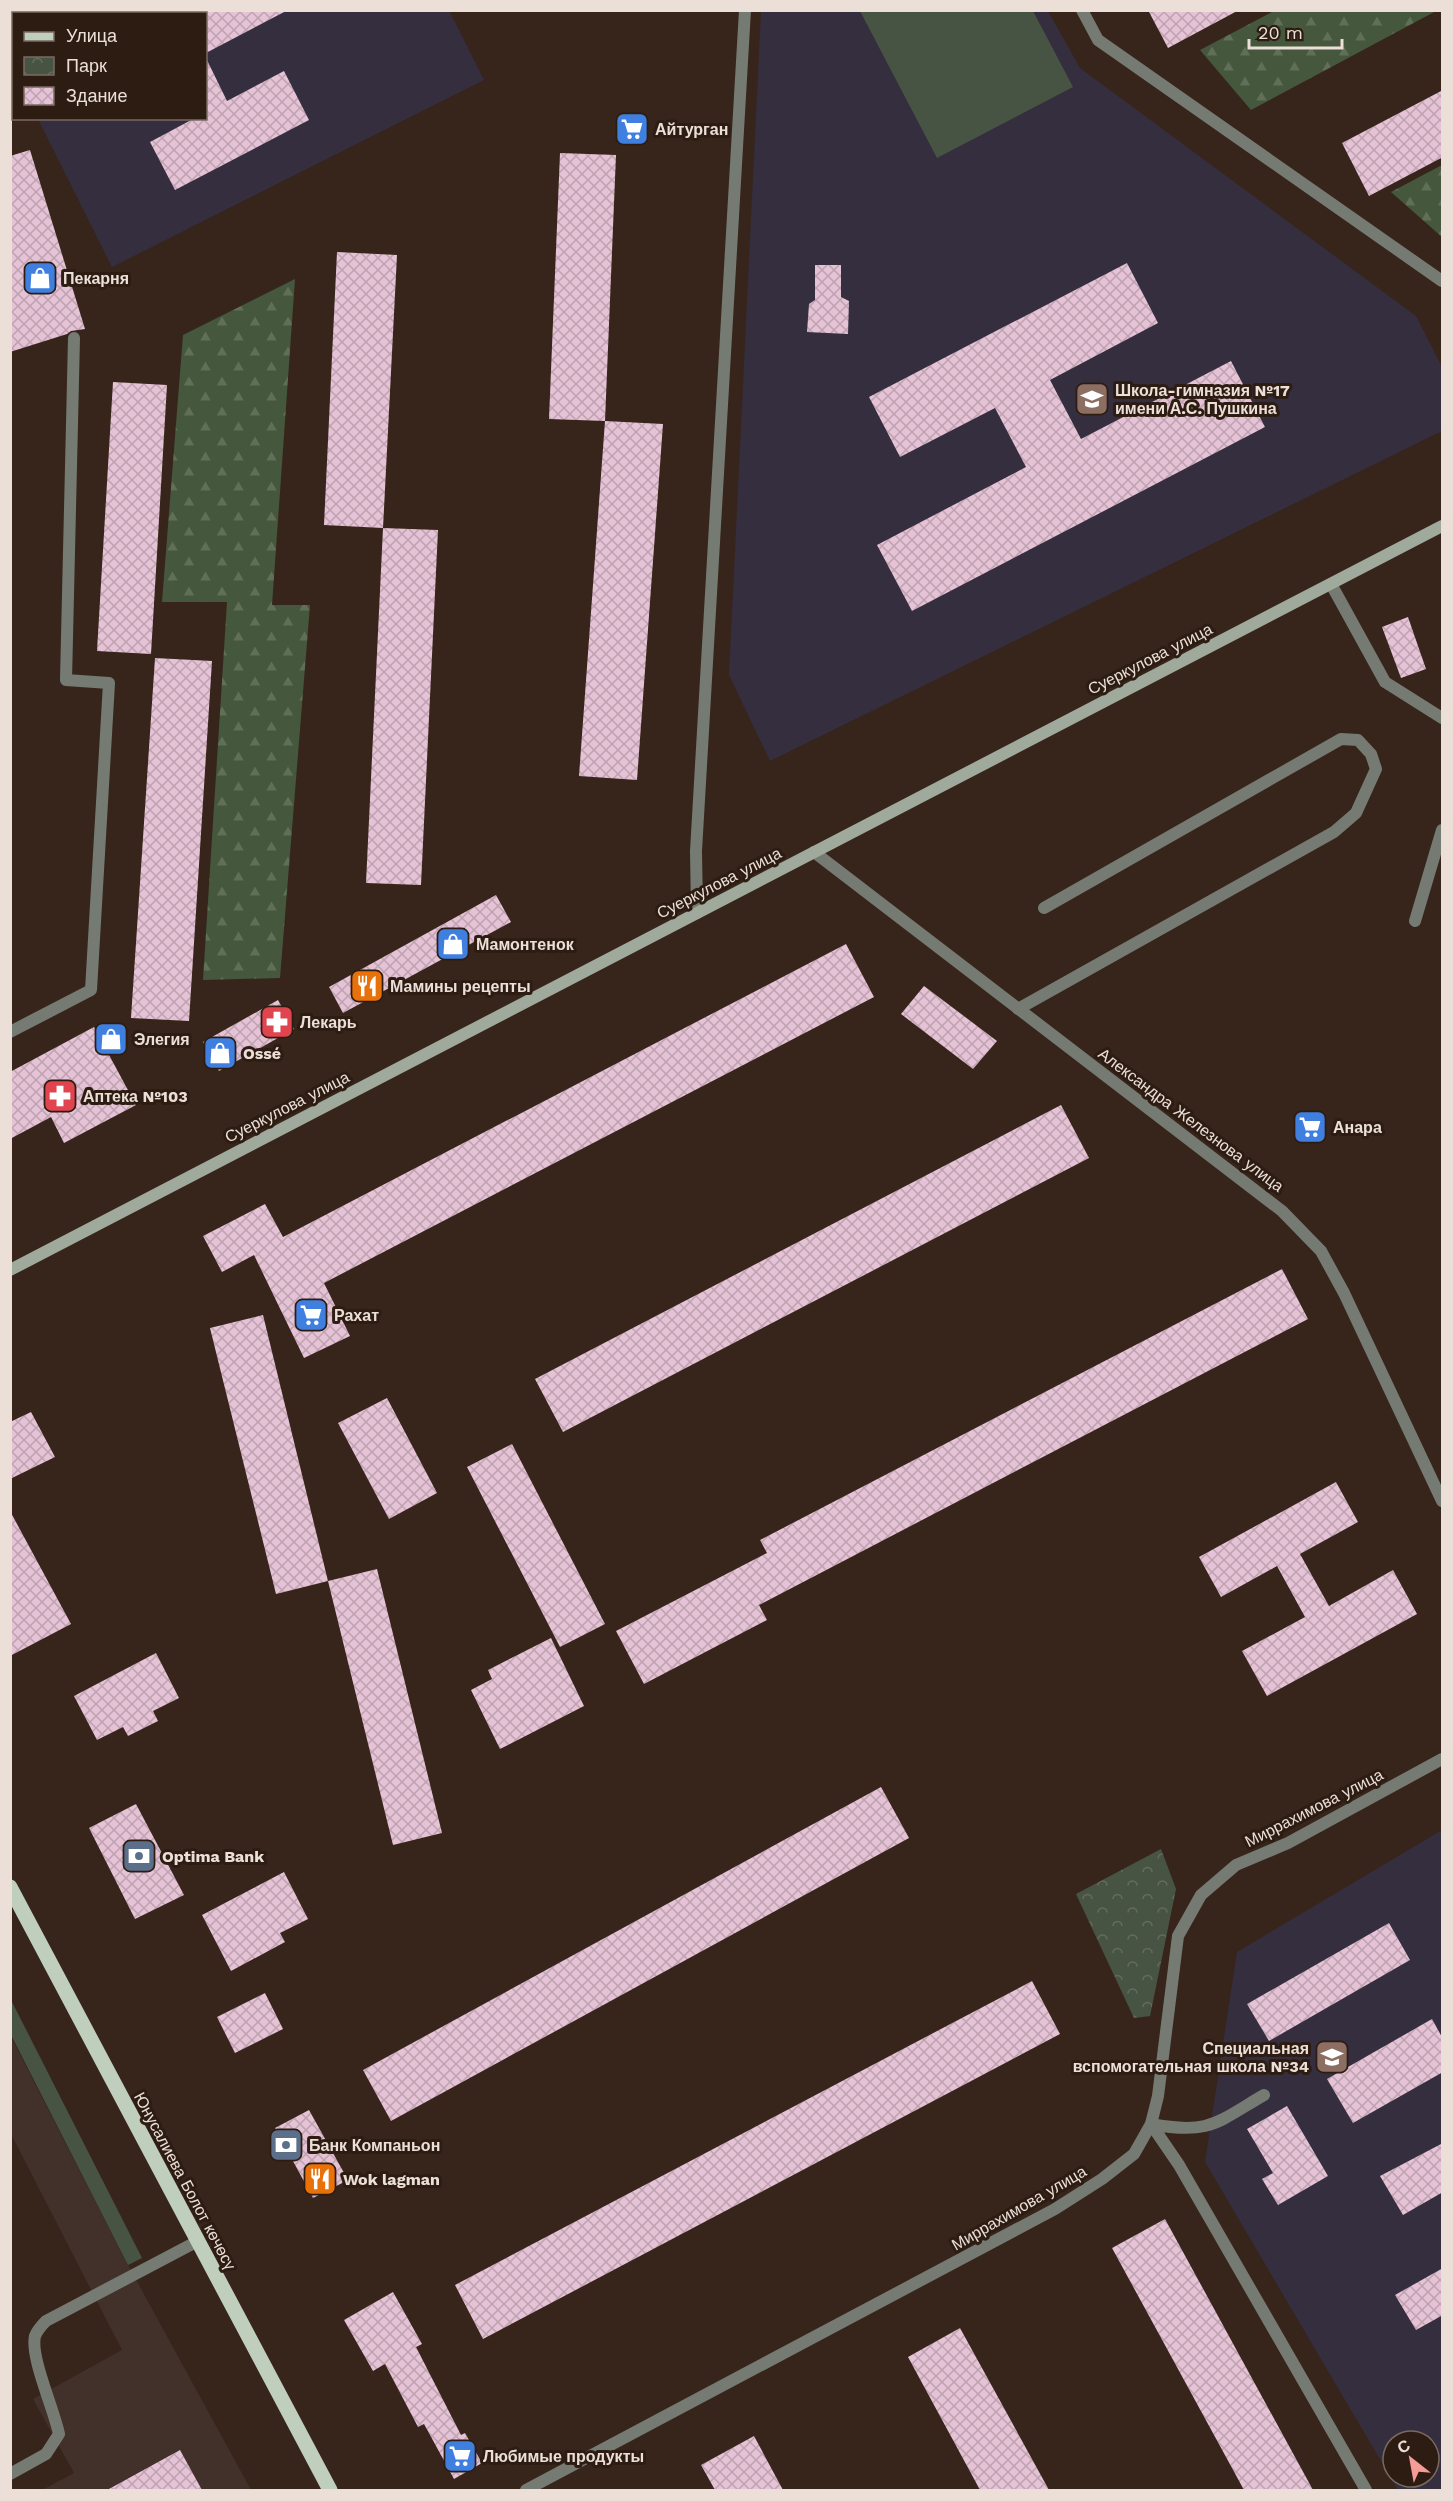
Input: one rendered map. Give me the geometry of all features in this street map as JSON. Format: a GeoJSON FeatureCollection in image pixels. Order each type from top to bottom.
{"type":"FeatureCollection","features":[{"type":"Feature","properties":{"kind":"main road","name":"Суеркулова улица"},"geometry":{"type":"LineString","coordinates":[[10,1270],[1443,526]]}},
{"type":"Feature","properties":{"kind":"main road","name":"Юнусалиева Болот көчөсү"},"geometry":{"type":"LineString","coordinates":[[10,1887],[16,1910],[330,2490]]}},
{"type":"Feature","properties":{"kind":"street"},"geometry":{"type":"LineString","coordinates":[[697,913],[696,851],[745,10]]}},
{"type":"Feature","properties":{"kind":"street"},"geometry":{"type":"LineString","coordinates":[[1082,10],[1098,40],[1443,281]]}},
{"type":"Feature","properties":{"kind":"street"},"geometry":{"type":"LineString","coordinates":[[10,1032],[91,990],[109,683],[66,680],[74,338]]}},
{"type":"Feature","properties":{"kind":"street"},"geometry":{"type":"LineString","coordinates":[[1331,584],[1385,682],[1443,718]]}},
{"type":"Feature","properties":{"kind":"street"},"geometry":{"type":"LineString","coordinates":[[1018,1009],[1334,832],[1356,813],[1376,770],[1371,754],[1358,740],[1341,740],[1044,908]]}},
{"type":"Feature","properties":{"kind":"street"},"geometry":{"type":"LineString","coordinates":[[1415,921],[1443,830]]}},
{"type":"Feature","properties":{"kind":"street","name":"Александра Железнова улица"},"geometry":{"type":"LineString","coordinates":[[814,852],[1282,1211],[1321,1251],[1344,1293],[1443,1502]]}},
{"type":"Feature","properties":{"kind":"street","name":"Миррахимова улица"},"geometry":{"type":"LineString","coordinates":[[526,2490],[1055,2209],[1102,2179],[1134,2154],[1151,2124],[1158,2096],[1179,1936],[1201,1895],[1236,1865],[1288,1843],[1443,1759]]}},
{"type":"Feature","properties":{"kind":"street"},"geometry":{"type":"LineString","coordinates":[[1151,2124],[1183,2130],[1211,2126],[1264,2095]]}},
{"type":"Feature","properties":{"kind":"street"},"geometry":{"type":"LineString","coordinates":[[1151,2124],[1179,2165],[1366,2490]]}},
{"type":"Feature","properties":{"kind":"street"},"geometry":{"type":"LineString","coordinates":[[10,2474],[46,2454],[59,2434],[54,2409],[34,2352],[35,2334],[46,2320],[196,2242]]}},
{"type":"Feature","properties":{"kind":"shaded area"},"geometry":{"type":"Polygon","coordinates":[[[449,10],[484,80],[112,267],[38,120],[207,120],[207,12],[12,12],[12,67],[11,11],[449,10]]]}},
{"type":"Feature","properties":{"kind":"shaded area","name":"Школа-гимназия №17 имени А.С. Пушкина"},"geometry":{"type":"Polygon","coordinates":[[[761,11],[1048,11],[1080,68],[1416,316],[1442,367],[1442,431],[770,761],[729,675],[761,11]]]}},
{"type":"Feature","properties":{"kind":"shaded area","name":"Специальная вспомогательная школа №34"},"geometry":{"type":"Polygon","coordinates":[[[1442,1830],[1442,2490],[1398,2490],[1441,2489],[1441,2429],[1381,2429],[1381,2461],[1205,2162],[1237,1952],[1442,1830]]]}},
{"type":"Feature","properties":{"kind":"shaded area"},"geometry":{"type":"Polygon","coordinates":[[[10,2035],[128,2265],[251,2490],[202,2490],[180,2450],[106,2490],[42,2490],[74,2473],[33,2399],[122,2350],[11,2134],[10,2035]]]}},
{"type":"Feature","properties":{"kind":"green space"},"geometry":{"type":"Polygon","coordinates":[[[860,11],[1033,11],[1073,87],[937,158],[860,11]]]}},
{"type":"Feature","properties":{"kind":"green space"},"geometry":{"type":"Polygon","coordinates":[[[1274,11],[1436,11],[1251,110],[1200,50],[1274,11]]]}},
{"type":"Feature","properties":{"kind":"green space"},"geometry":{"type":"Polygon","coordinates":[[[1442,165],[1442,237],[1391,192],[1442,165]]]}},
{"type":"Feature","properties":{"kind":"green space"},"geometry":{"type":"Polygon","coordinates":[[[295,279],[272,605],[310,605],[280,978],[203,980],[227,602],[162,602],[183,335],[295,279]]]}},
{"type":"Feature","properties":{"kind":"green space"},"geometry":{"type":"Polygon","coordinates":[[[1161,1849],[1176,1889],[1150,2016],[1134,2018],[1076,1894],[1161,1849]]]}},
{"type":"Feature","properties":{"kind":"green space"},"geometry":{"type":"Polygon","coordinates":[[[11,2000],[142,2258],[128,2265],[11,2035],[11,2000]]]}},
{"type":"Feature","properties":{"kind":"building"},"geometry":{"type":"Polygon","coordinates":[[[206,10],[288,10],[207,52],[206,10]]]}},
{"type":"Feature","properties":{"kind":"building"},"geometry":{"type":"Polygon","coordinates":[[[1148,10],[1239,10],[1168,48],[1148,10]]]}},
{"type":"Feature","properties":{"kind":"building"},"geometry":{"type":"Polygon","coordinates":[[[207,60],[227,101],[284,71],[309,120],[175,190],[150,142],[191,120],[207,120],[207,60]]]}},
{"type":"Feature","properties":{"kind":"building"},"geometry":{"type":"Polygon","coordinates":[[[1443,90],[1443,157],[1369,196],[1342,143],[1443,90]]]}},
{"type":"Feature","properties":{"kind":"building","name":"Пекарня"},"geometry":{"type":"Polygon","coordinates":[[[30,150],[85,329],[71,331],[10,352],[10,156],[30,150]]]}},
{"type":"Feature","properties":{"kind":"building"},"geometry":{"type":"Polygon","coordinates":[[[560,153],[616,155],[605,421],[549,419],[560,153]]]}},
{"type":"Feature","properties":{"kind":"building"},"geometry":{"type":"Polygon","coordinates":[[[337,252],[397,255],[383,528],[324,525],[337,252]]]}},
{"type":"Feature","properties":{"kind":"building"},"geometry":{"type":"Polygon","coordinates":[[[1127,263],[1158,323],[1050,380],[1081,439],[1231,361],[1265,427],[912,611],[877,545],[1026,467],[995,408],[900,457],[869,397],[1127,263]]]}},
{"type":"Feature","properties":{"kind":"building"},"geometry":{"type":"Polygon","coordinates":[[[815,265],[841,265],[841,297],[849,301],[848,334],[807,332],[809,304],[815,300],[815,265]]]}},
{"type":"Feature","properties":{"kind":"building"},"geometry":{"type":"Polygon","coordinates":[[[113,382],[167,385],[151,654],[97,651],[113,382]]]}},
{"type":"Feature","properties":{"kind":"building"},"geometry":{"type":"Polygon","coordinates":[[[605,421],[663,424],[637,780],[579,776],[605,421]]]}},
{"type":"Feature","properties":{"kind":"building"},"geometry":{"type":"Polygon","coordinates":[[[383,528],[438,530],[421,885],[366,883],[383,528]]]}},
{"type":"Feature","properties":{"kind":"building"},"geometry":{"type":"Polygon","coordinates":[[[1408,617],[1426,669],[1401,678],[1382,627],[1408,617]]]}},
{"type":"Feature","properties":{"kind":"building"},"geometry":{"type":"Polygon","coordinates":[[[155,658],[212,661],[189,1021],[131,1018],[155,658]]]}},
{"type":"Feature","properties":{"kind":"building"},"geometry":{"type":"Polygon","coordinates":[[[496,895],[511,922],[343,1013],[329,987],[496,895]]]}},
{"type":"Feature","properties":{"kind":"building"},"geometry":{"type":"Polygon","coordinates":[[[846,944],[874,997],[324,1283],[350,1336],[304,1358],[254,1255],[222,1272],[203,1236],[265,1204],[283,1237],[846,944]]]}},
{"type":"Feature","properties":{"kind":"building"},"geometry":{"type":"Polygon","coordinates":[[[924,986],[997,1041],[973,1069],[901,1014],[924,986]]]}},
{"type":"Feature","properties":{"kind":"building"},"geometry":{"type":"Polygon","coordinates":[[[278,1000],[294,1029],[219,1071],[203,1042],[278,1000]]]}},
{"type":"Feature","properties":{"kind":"building"},"geometry":{"type":"Polygon","coordinates":[[[94,1027],[136,1105],[64,1143],[51,1117],[10,1139],[10,1072],[94,1027]]]}},
{"type":"Feature","properties":{"kind":"building"},"geometry":{"type":"Polygon","coordinates":[[[1061,1105],[1089,1158],[563,1432],[535,1379],[1061,1105]]]}},
{"type":"Feature","properties":{"kind":"building"},"geometry":{"type":"Polygon","coordinates":[[[1282,1269],[1308,1319],[759,1605],[767,1620],[644,1684],[616,1631],[767,1553],[760,1540],[1282,1269]]]}},
{"type":"Feature","properties":{"kind":"building"},"geometry":{"type":"Polygon","coordinates":[[[263,1315],[328,1581],[276,1594],[210,1328],[263,1315]]]}},
{"type":"Feature","properties":{"kind":"building"},"geometry":{"type":"Polygon","coordinates":[[[387,1398],[437,1493],[389,1519],[338,1423],[387,1398]]]}},
{"type":"Feature","properties":{"kind":"building"},"geometry":{"type":"Polygon","coordinates":[[[31,1412],[55,1457],[10,1479],[10,1422],[31,1412]]]}},
{"type":"Feature","properties":{"kind":"building"},"geometry":{"type":"Polygon","coordinates":[[[512,1444],[605,1624],[560,1647],[467,1467],[512,1444]]]}},
{"type":"Feature","properties":{"kind":"building"},"geometry":{"type":"Polygon","coordinates":[[[1336,1482],[1358,1522],[1300,1554],[1329,1606],[1393,1570],[1417,1614],[1267,1696],[1242,1651],[1305,1617],[1277,1566],[1221,1597],[1199,1557],[1336,1482]]]}},
{"type":"Feature","properties":{"kind":"building"},"geometry":{"type":"Polygon","coordinates":[[[10,1511],[71,1624],[10,1656],[10,1511]]]}},
{"type":"Feature","properties":{"kind":"building"},"geometry":{"type":"Polygon","coordinates":[[[377,1569],[442,1833],[393,1845],[328,1581],[377,1569]]]}},
{"type":"Feature","properties":{"kind":"building"},"geometry":{"type":"Polygon","coordinates":[[[551,1638],[584,1706],[500,1749],[471,1690],[492,1679],[488,1670],[551,1638]]]}},
{"type":"Feature","properties":{"kind":"building"},"geometry":{"type":"Polygon","coordinates":[[[156,1653],[179,1698],[153,1711],[158,1721],[128,1736],[123,1727],[97,1740],[74,1696],[156,1653]]]}},
{"type":"Feature","properties":{"kind":"building"},"geometry":{"type":"Polygon","coordinates":[[[881,1787],[909,1838],[391,2121],[363,2070],[881,1787]]]}},
{"type":"Feature","properties":{"kind":"building"},"geometry":{"type":"Polygon","coordinates":[[[136,1804],[184,1895],[135,1919],[89,1828],[136,1804]]]}},
{"type":"Feature","properties":{"kind":"building"},"geometry":{"type":"Polygon","coordinates":[[[284,1872],[308,1919],[280,1933],[285,1942],[231,1971],[202,1915],[284,1872]]]}},
{"type":"Feature","properties":{"kind":"building"},"geometry":{"type":"Polygon","coordinates":[[[1389,1923],[1410,1960],[1269,2041],[1247,2004],[1389,1923]]]}},
{"type":"Feature","properties":{"kind":"building"},"geometry":{"type":"Polygon","coordinates":[[[1032,1981],[1060,2034],[483,2339],[455,2285],[1032,1981]]]}},
{"type":"Feature","properties":{"kind":"building"},"geometry":{"type":"Polygon","coordinates":[[[265,1993],[283,2029],[235,2053],[217,2017],[265,1993]]]}},
{"type":"Feature","properties":{"kind":"building"},"geometry":{"type":"Polygon","coordinates":[[[1432,2019],[1443,2039],[1443,2072],[1353,2123],[1327,2079],[1432,2019]]]}},
{"type":"Feature","properties":{"kind":"building"},"geometry":{"type":"Polygon","coordinates":[[[1287,2106],[1328,2176],[1278,2205],[1262,2179],[1273,2173],[1247,2129],[1287,2106]]]}},
{"type":"Feature","properties":{"kind":"building"},"geometry":{"type":"Polygon","coordinates":[[[309,2110],[348,2180],[313,2198],[275,2128],[309,2110]]]}},
{"type":"Feature","properties":{"kind":"building"},"geometry":{"type":"Polygon","coordinates":[[[1443,2143],[1443,2192],[1403,2215],[1380,2176],[1443,2143]]]}},
{"type":"Feature","properties":{"kind":"building"},"geometry":{"type":"Polygon","coordinates":[[[1165,2219],[1313,2490],[1244,2490],[1112,2248],[1165,2219]]]}},
{"type":"Feature","properties":{"kind":"building"},"geometry":{"type":"Polygon","coordinates":[[[1443,2268],[1443,2315],[1416,2330],[1395,2295],[1443,2268]]]}},
{"type":"Feature","properties":{"kind":"building"},"geometry":{"type":"Polygon","coordinates":[[[393,2292],[422,2344],[416,2347],[461,2435],[465,2433],[482,2463],[454,2479],[424,2424],[418,2427],[385,2364],[373,2371],[344,2320],[393,2292]]]}},
{"type":"Feature","properties":{"kind":"building"},"geometry":{"type":"Polygon","coordinates":[[[960,2328],[1049,2490],[980,2490],[908,2357],[960,2328]]]}},
{"type":"Feature","properties":{"kind":"building"},"geometry":{"type":"Polygon","coordinates":[[[754,2436],[783,2490],[715,2490],[701,2465],[754,2436]]]}},
{"type":"Feature","properties":{"kind":"building"},"geometry":{"type":"Polygon","coordinates":[[[180,2450],[202,2490],[107,2490],[180,2450]]]}},
{"type":"Feature","properties":{"kind":"place","name":"Айтурган"},"geometry":{"type":"Point","coordinates":[632,129]}},
{"type":"Feature","properties":{"kind":"place","name":"Пекарня"},"geometry":{"type":"Point","coordinates":[40,278]}},
{"type":"Feature","properties":{"kind":"place","name":"Школа-гимназия №17 имени А.С. Пушкина"},"geometry":{"type":"Point","coordinates":[1092,399]}},
{"type":"Feature","properties":{"kind":"place","name":"Мамонтенок"},"geometry":{"type":"Point","coordinates":[453,944]}},
{"type":"Feature","properties":{"kind":"place","name":"Мамины рецепты"},"geometry":{"type":"Point","coordinates":[367,986]}},
{"type":"Feature","properties":{"kind":"place","name":"Лекарь"},"geometry":{"type":"Point","coordinates":[277,1022]}},
{"type":"Feature","properties":{"kind":"place","name":"Элегия"},"geometry":{"type":"Point","coordinates":[111,1039]}},
{"type":"Feature","properties":{"kind":"place","name":"Ossé"},"geometry":{"type":"Point","coordinates":[220,1053]}},
{"type":"Feature","properties":{"kind":"place","name":"Аптека №103"},"geometry":{"type":"Point","coordinates":[60,1096]}},
{"type":"Feature","properties":{"kind":"place","name":"Анара"},"geometry":{"type":"Point","coordinates":[1310,1127]}},
{"type":"Feature","properties":{"kind":"place","name":"Рахат"},"geometry":{"type":"Point","coordinates":[311,1315]}},
{"type":"Feature","properties":{"kind":"place","name":"Optima Bank"},"geometry":{"type":"Point","coordinates":[139,1856]}},
{"type":"Feature","properties":{"kind":"place","name":"Специальная вспомогательная школа №34"},"geometry":{"type":"Point","coordinates":[1332,2057]}},
{"type":"Feature","properties":{"kind":"place","name":"Банк Компаньон"},"geometry":{"type":"Point","coordinates":[286,2145]}},
{"type":"Feature","properties":{"kind":"place","name":"Wok lagman"},"geometry":{"type":"Point","coordinates":[320,2179]}},
{"type":"Feature","properties":{"kind":"place","name":"Любимые продукты"},"geometry":{"type":"Point","coordinates":[460,2456]}}]}
